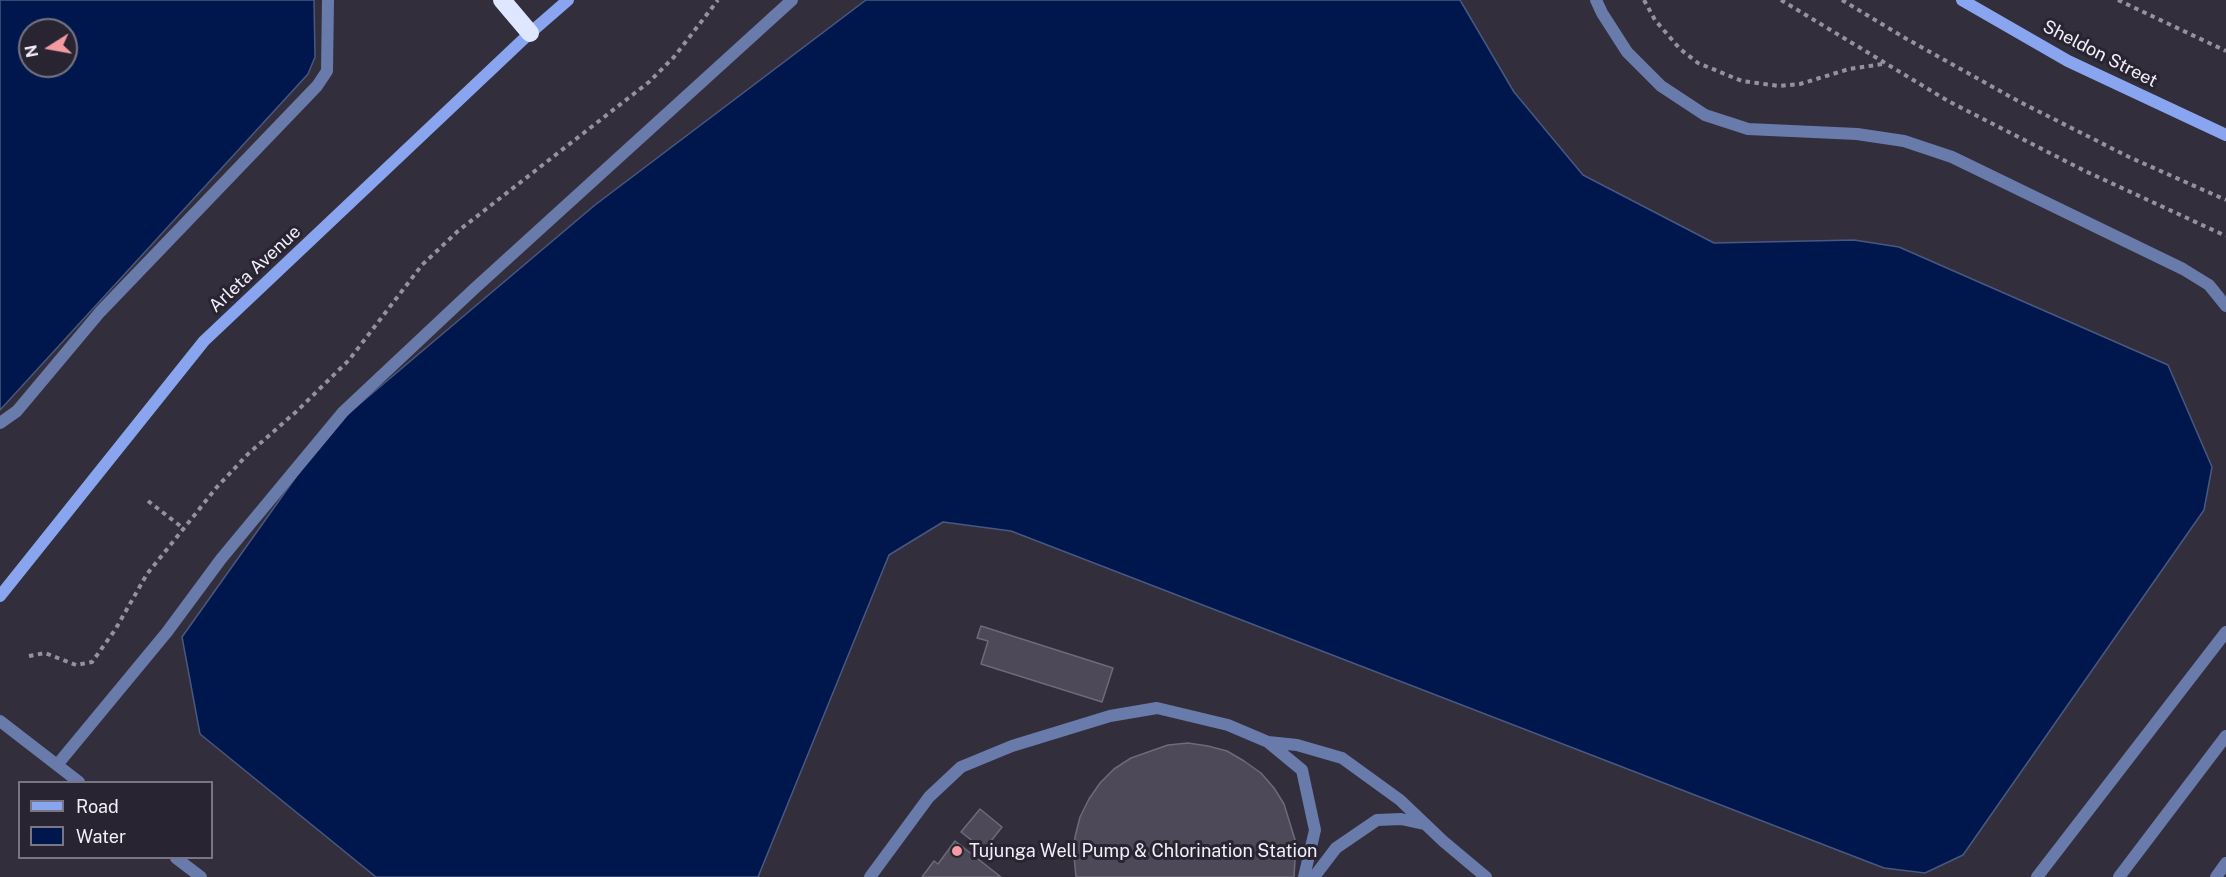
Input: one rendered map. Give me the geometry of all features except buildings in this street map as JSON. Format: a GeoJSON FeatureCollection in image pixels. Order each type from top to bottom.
{"type":"FeatureCollection","features":[{"type":"Feature","properties":{"kind":"highway"},"geometry":{"type":"LineString","coordinates":[[502,0],[530,33]]}},
{"type":"Feature","properties":{"kind":"main road","name":"Arleta Avenue"},"geometry":{"type":"LineString","coordinates":[[0,596],[204,341],[530,33],[568,0]]}},
{"type":"Feature","properties":{"kind":"main road","name":"Sheldon Street"},"geometry":{"type":"LineString","coordinates":[[1962,0],[2068,61],[2226,135]]}},
{"type":"Feature","properties":{"kind":"lane"},"geometry":{"type":"LineString","coordinates":[[0,423],[17,411],[100,312],[317,86],[327,71],[328,0]]}},
{"type":"Feature","properties":{"kind":"lane"},"geometry":{"type":"LineString","coordinates":[[57,765],[167,632],[221,559],[343,412],[490,274],[792,0]]}},
{"type":"Feature","properties":{"kind":"lane"},"geometry":{"type":"LineString","coordinates":[[1596,0],[1628,52],[1660,86],[1705,115],[1748,129],[1857,134],[1904,141],[1952,157],[2183,268],[2209,285],[2226,306]]}},
{"type":"Feature","properties":{"kind":"lane"},"geometry":{"type":"LineString","coordinates":[[2037,877],[2226,632]]}},
{"type":"Feature","properties":{"kind":"lane"},"geometry":{"type":"LineString","coordinates":[[870,877],[929,797],[961,767],[1012,746],[1110,716],[1157,708],[1227,725],[1268,742],[1297,745],[1342,758],[1400,800],[1486,877]]}},
{"type":"Feature","properties":{"kind":"lane"},"geometry":{"type":"LineString","coordinates":[[0,721],[77,781]]}},
{"type":"Feature","properties":{"kind":"lane"},"geometry":{"type":"LineString","coordinates":[[2119,877],[2226,736]]}},
{"type":"Feature","properties":{"kind":"lane"},"geometry":{"type":"LineString","coordinates":[[1268,742],[1302,770],[1315,830],[1304,877]]}},
{"type":"Feature","properties":{"kind":"lane"},"geometry":{"type":"LineString","coordinates":[[1314,877],[1336,848],[1377,820],[1401,819],[1425,824]]}},
{"type":"Feature","properties":{"kind":"lane"},"geometry":{"type":"LineString","coordinates":[[177,859],[201,877]]}},
{"type":"Feature","properties":{"kind":"lane"},"geometry":{"type":"LineString","coordinates":[[2216,877],[2226,863]]}},
{"type":"Feature","properties":{"kind":"path"},"geometry":{"type":"LineString","coordinates":[[29,656],[45,652],[76,665],[92,662],[115,630],[147,574],[183,528],[248,454],[298,410],[349,360],[410,280],[442,245],[649,82],[674,57],[718,0]]}},
{"type":"Feature","properties":{"kind":"path"},"geometry":{"type":"LineString","coordinates":[[1644,0],[1655,20],[1680,49],[1698,63],[1742,81],[1779,86],[1800,84],[1849,69],[1885,64]]}},
{"type":"Feature","properties":{"kind":"path"},"geometry":{"type":"LineString","coordinates":[[1781,0],[1948,101],[2038,148],[2226,236]]}},
{"type":"Feature","properties":{"kind":"path"},"geometry":{"type":"LineString","coordinates":[[1842,0],[1905,39],[2018,101],[2129,157],[2226,200]]}},
{"type":"Feature","properties":{"kind":"path"},"geometry":{"type":"LineString","coordinates":[[2118,0],[2226,51]]}},
{"type":"Feature","properties":{"kind":"path"},"geometry":{"type":"LineString","coordinates":[[148,501],[183,528]]}},
{"type":"Feature","properties":{"kind":"water"},"geometry":{"type":"Polygon","coordinates":[[[0,0],[314,0],[315,57],[308,74],[0,410],[0,0]]]}},
{"type":"Feature","properties":{"kind":"water"},"geometry":{"type":"Polygon","coordinates":[[[866,0],[1460,0],[1514,92],[1583,175],[1714,243],[1854,240],[1899,247],[2168,365],[2212,467],[2204,510],[1963,855],[1925,873],[1884,868],[1011,531],[943,522],[889,555],[758,877],[376,877],[200,734],[182,637],[330,429],[595,205],[866,0]]]}},
{"type":"Feature","properties":{"kind":"place","name":"Tujunga Well Pump & Chlorination Station"},"geometry":{"type":"Point","coordinates":[957,851]}}]}
